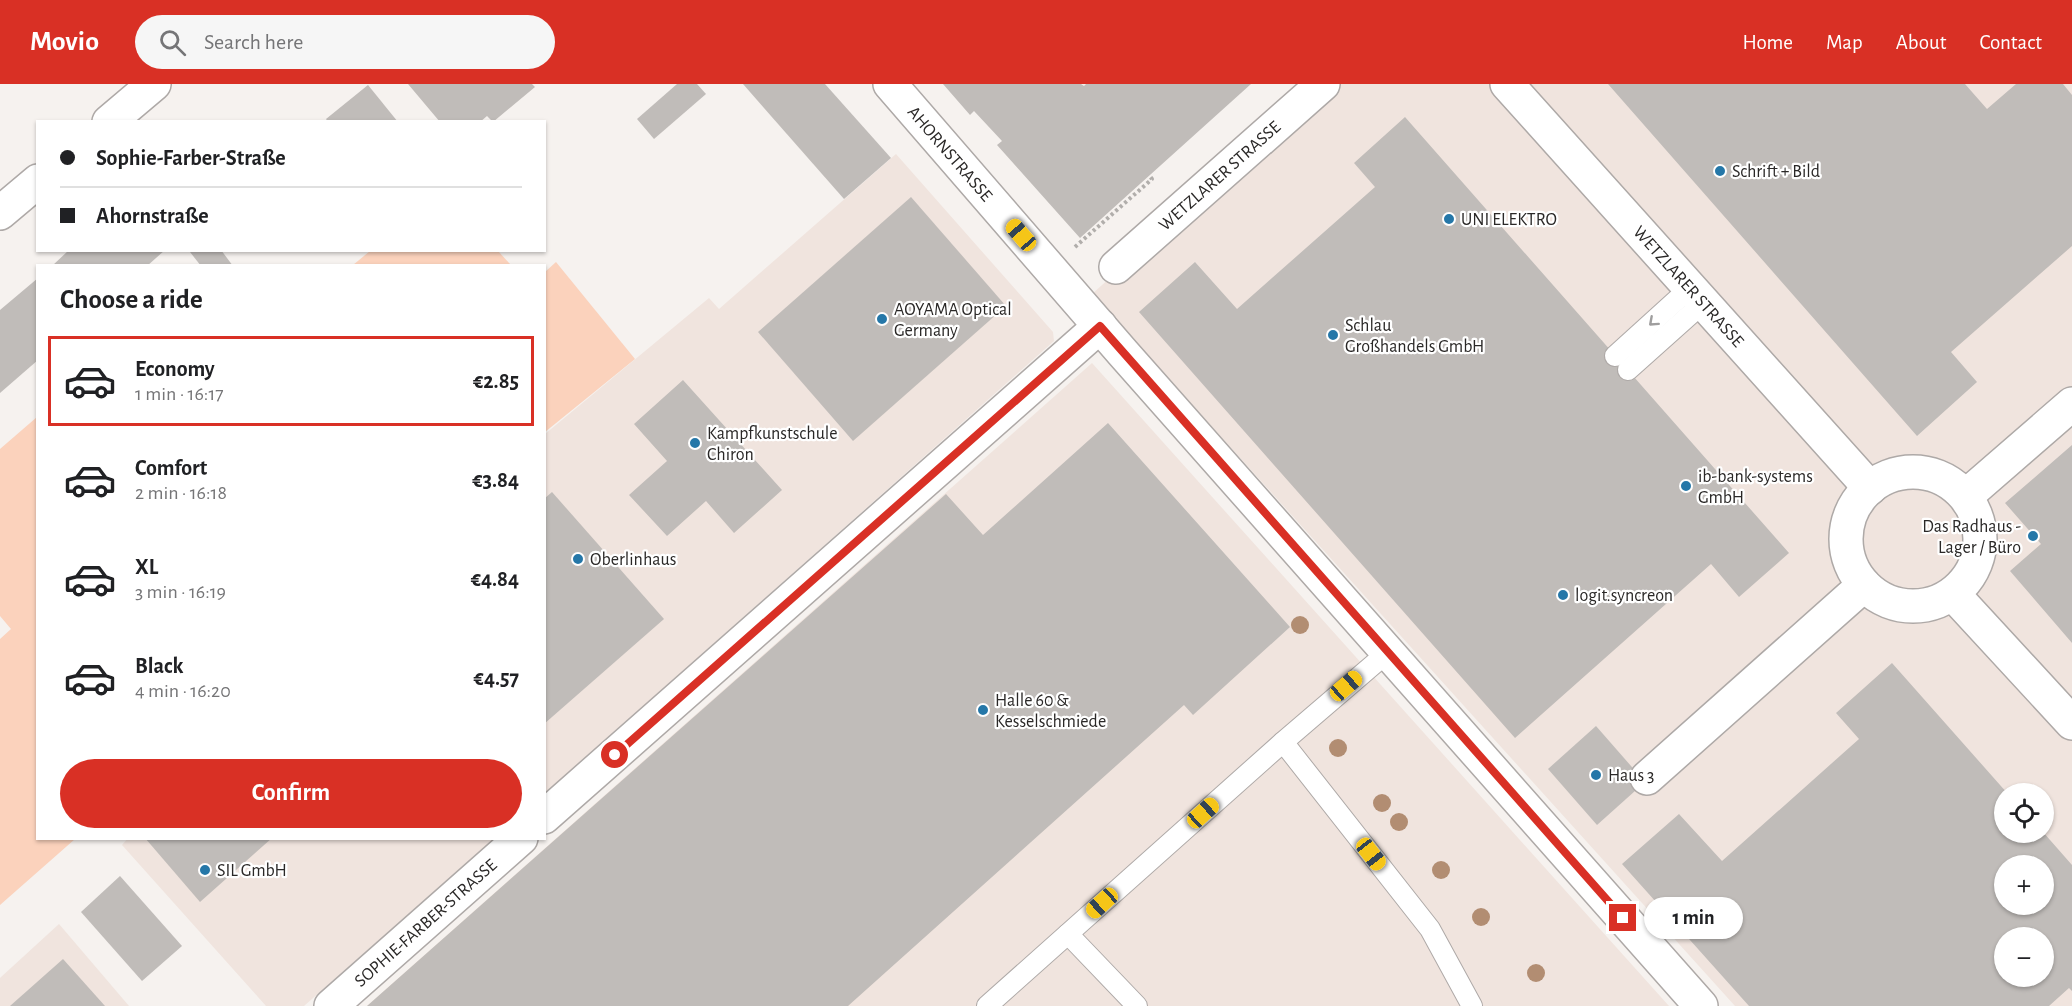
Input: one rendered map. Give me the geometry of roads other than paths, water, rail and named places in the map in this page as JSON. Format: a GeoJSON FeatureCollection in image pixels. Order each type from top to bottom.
{"type":"FeatureCollection","features":[{"type":"Feature","properties":{"kind":"street"},"geometry":{"type":"LineString","coordinates":[[111,120],[154,84]]}},
{"type":"Feature","properties":{"kind":"street","name":"AHORNSTRASSE"},"geometry":{"type":"LineString","coordinates":[[890,84],[1100,326],[1701,1006]]}},
{"type":"Feature","properties":{"kind":"street","name":"WETZLARER STRASSE"},"geometry":{"type":"LineString","coordinates":[[1116,267],[1323,84]]}},
{"type":"Feature","properties":{"kind":"street","name":"WETZLARER STRASSE"},"geometry":{"type":"LineString","coordinates":[[1507,84],[1869,488]]}},
{"type":"Feature","properties":{"kind":"street"},"geometry":{"type":"LineString","coordinates":[[0,213],[36,183]]}},
{"type":"Feature","properties":{"kind":"street"},"geometry":{"type":"LineString","coordinates":[[546,815],[1100,326]]}},
{"type":"Feature","properties":{"kind":"street"},"geometry":{"type":"LineString","coordinates":[[1966,496],[2072,404]]}},
{"type":"Feature","properties":{"kind":"street"},"geometry":{"type":"LineString","coordinates":[[1908,471],[1930,473],[1950,482],[1966,496],[1977,515],[1981,537],[1978,558],[1968,578],[1953,594],[1936,603],[1916,606],[1897,604],[1879,597],[1864,585],[1852,567],[1846,546],[1848,524],[1856,504],[1869,488],[1887,476],[1908,471]]}},
{"type":"Feature","properties":{"kind":"street"},"geometry":{"type":"LineString","coordinates":[[1647,778],[1864,585]]}},
{"type":"Feature","properties":{"kind":"street"},"geometry":{"type":"LineString","coordinates":[[1953,594],[2072,723]]}},
{"type":"Feature","properties":{"kind":"street","name":"SOPHIE-FARBER-STRASSE"},"geometry":{"type":"LineString","coordinates":[[331,1006],[518,840]]}},
{"type":"Feature","properties":{"kind":"lane"},"geometry":{"type":"LineString","coordinates":[[1622,363],[1697,296]]}},
{"type":"Feature","properties":{"kind":"lane"},"geometry":{"type":"LineString","coordinates":[[987,1006],[1283,742],[1388,652]]}},
{"type":"Feature","properties":{"kind":"lane"},"geometry":{"type":"LineString","coordinates":[[1283,742],[1430,929],[1472,1006]]}},
{"type":"Feature","properties":{"kind":"lane"},"geometry":{"type":"LineString","coordinates":[[1068,934],[1137,1006]]}},
{"type":"Feature","properties":{"kind":"place","name":"Schrift + Bild"},"geometry":{"type":"Point","coordinates":[1720,171]}},
{"type":"Feature","properties":{"kind":"place","name":"UNI ELEKTRO"},"geometry":{"type":"Point","coordinates":[1449,219]}},
{"type":"Feature","properties":{"kind":"place","name":"AOYAMA Optical Germany"},"geometry":{"type":"Point","coordinates":[882,319]}},
{"type":"Feature","properties":{"kind":"place","name":"Schlau Großhandels GmbH"},"geometry":{"type":"Point","coordinates":[1333,335]}},
{"type":"Feature","properties":{"kind":"place","name":"Kampfkunstschule Chiron"},"geometry":{"type":"Point","coordinates":[695,443]}},
{"type":"Feature","properties":{"kind":"place","name":"ib-bank-systems GmbH"},"geometry":{"type":"Point","coordinates":[1686,486]}},
{"type":"Feature","properties":{"kind":"place","name":"Das Radhaus - Lager / Büro"},"geometry":{"type":"Point","coordinates":[2033,536]}},
{"type":"Feature","properties":{"kind":"place","name":"Oberlinhaus"},"geometry":{"type":"Point","coordinates":[578,559]}},
{"type":"Feature","properties":{"kind":"place","name":"logit.syncreon"},"geometry":{"type":"Point","coordinates":[1563,595]}},
{"type":"Feature","properties":{"kind":"place","name":"Halle 60 & Kesselschmiede"},"geometry":{"type":"Point","coordinates":[983,710]}},
{"type":"Feature","properties":{"kind":"place","name":"Haus 3"},"geometry":{"type":"Point","coordinates":[1596,775]}},
{"type":"Feature","properties":{"kind":"place","name":"SIL GmbH"},"geometry":{"type":"Point","coordinates":[205,870]}}]}
